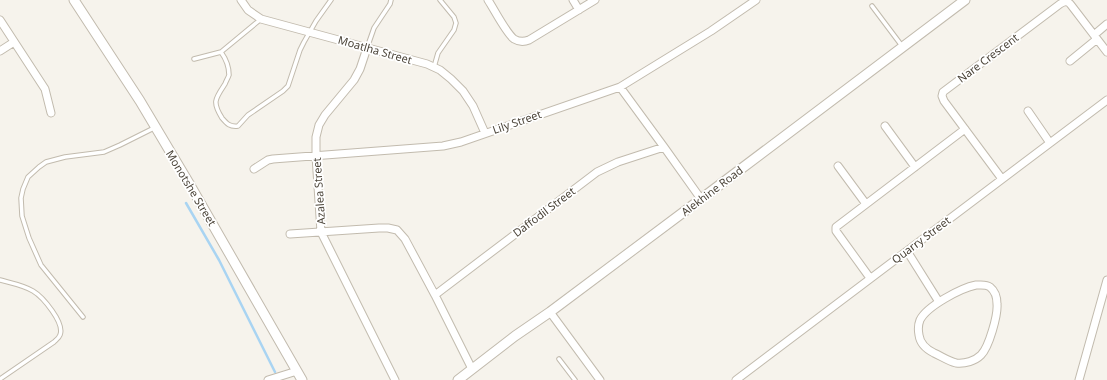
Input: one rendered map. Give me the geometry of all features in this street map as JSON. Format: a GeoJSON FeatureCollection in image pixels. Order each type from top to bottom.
{"type":"FeatureCollection","features":[{"type":"Feature","properties":{"kind":"street","name":"Monotshe Street"},"geometry":{"type":"LineString","coordinates":[[74,0],[140,101],[194,191],[302,380]]}},
{"type":"Feature","properties":{"kind":"street","name":"Moatlha Street"},"geometry":{"type":"LineString","coordinates":[[241,0],[248,10],[261,19],[427,64],[440,70],[463,92],[473,106],[485,133]]}},
{"type":"Feature","properties":{"kind":"street"},"geometry":{"type":"LineString","coordinates":[[488,0],[510,35],[515,39],[522,41],[529,40],[595,0]]}},
{"type":"Feature","properties":{"kind":"street"},"geometry":{"type":"LineString","coordinates":[[573,0],[579,10]]}},
{"type":"Feature","properties":{"kind":"street","name":"Lily Street"},"geometry":{"type":"LineString","coordinates":[[254,169],[268,160],[273,159],[443,146],[461,142],[620,87],[711,31],[756,0]]}},
{"type":"Feature","properties":{"kind":"street","name":"Alekhine Road"},"geometry":{"type":"LineString","coordinates":[[458,380],[965,0]]}},
{"type":"Feature","properties":{"kind":"street","name":"Nare Crescent"},"geometry":{"type":"LineString","coordinates":[[1002,179],[944,100],[942,96],[943,92],[1060,4],[1066,2],[1070,3],[1107,52]]}},
{"type":"Feature","properties":{"kind":"street"},"geometry":{"type":"LineString","coordinates":[[0,20],[45,89],[51,113]]}},
{"type":"Feature","properties":{"kind":"street"},"geometry":{"type":"LineString","coordinates":[[1070,61],[1107,24]]}},
{"type":"Feature","properties":{"kind":"street"},"geometry":{"type":"LineString","coordinates":[[0,51],[14,42]]}},
{"type":"Feature","properties":{"kind":"street","name":"Azalea Street"},"geometry":{"type":"LineString","coordinates":[[367,48],[360,69],[354,80],[325,115],[319,125],[316,137],[316,156],[321,232],[395,380]]}},
{"type":"Feature","properties":{"kind":"street"},"geometry":{"type":"LineString","coordinates":[[620,87],[701,199]]}},
{"type":"Feature","properties":{"kind":"street","name":"Quarry Street"},"geometry":{"type":"LineString","coordinates":[[736,380],[1107,100]]}},
{"type":"Feature","properties":{"kind":"street"},"geometry":{"type":"LineString","coordinates":[[1028,111],[1050,143]]}},
{"type":"Feature","properties":{"kind":"street"},"geometry":{"type":"LineString","coordinates":[[884,126],[915,167]]}},
{"type":"Feature","properties":{"kind":"street"},"geometry":{"type":"LineString","coordinates":[[870,278],[835,229],[836,227],[965,129]]}},
{"type":"Feature","properties":{"kind":"street","name":"Daffodil Street"},"geometry":{"type":"LineString","coordinates":[[435,295],[597,172],[618,162],[664,147]]}},
{"type":"Feature","properties":{"kind":"street"},"geometry":{"type":"LineString","coordinates":[[838,166],[866,204]]}},
{"type":"Feature","properties":{"kind":"street"},"geometry":{"type":"LineString","coordinates":[[290,234],[379,228],[397,230],[405,239],[435,295],[472,370]]}},
{"type":"Feature","properties":{"kind":"street"},"geometry":{"type":"LineString","coordinates":[[907,251],[939,302]]}},
{"type":"Feature","properties":{"kind":"street"},"geometry":{"type":"LineString","coordinates":[[1079,380],[1107,280]]}},
{"type":"Feature","properties":{"kind":"street"},"geometry":{"type":"LineString","coordinates":[[976,285],[984,285],[990,287],[994,291],[998,305],[997,313],[989,342],[982,354],[976,359],[969,362],[954,362],[924,346],[920,339],[918,329],[920,321],[924,314],[939,302],[963,289],[976,285]]}},
{"type":"Feature","properties":{"kind":"street"},"geometry":{"type":"LineString","coordinates":[[550,312],[600,380]]}},
{"type":"Feature","properties":{"kind":"street"},"geometry":{"type":"LineString","coordinates":[[268,380],[297,371]]}},
{"type":"Feature","properties":{"kind":"lane"},"geometry":{"type":"LineString","coordinates":[[221,52],[227,62],[229,77],[216,98],[216,106],[226,124],[238,126],[248,115],[288,86],[300,50],[316,21],[331,0]]}},
{"type":"Feature","properties":{"kind":"lane"},"geometry":{"type":"LineString","coordinates":[[367,48],[374,28],[390,4],[391,0]]}},
{"type":"Feature","properties":{"kind":"lane"},"geometry":{"type":"LineString","coordinates":[[433,68],[438,53],[454,30],[455,26],[454,17],[440,0]]}},
{"type":"Feature","properties":{"kind":"lane"},"geometry":{"type":"LineString","coordinates":[[872,6],[902,47]]}},
{"type":"Feature","properties":{"kind":"lane"},"geometry":{"type":"LineString","coordinates":[[194,59],[221,52],[261,19]]}},
{"type":"Feature","properties":{"kind":"lane"},"geometry":{"type":"LineString","coordinates":[[83,317],[41,265],[29,238],[22,216],[21,198],[23,188],[28,177],[46,162],[65,157],[104,152],[155,127]]}},
{"type":"Feature","properties":{"kind":"lane"},"geometry":{"type":"LineString","coordinates":[[0,280],[26,288],[38,294],[61,325],[61,334],[54,342],[0,379]]}},
{"type":"Feature","properties":{"kind":"lane"},"geometry":{"type":"LineString","coordinates":[[559,359],[575,380]]}},
{"type":"Feature","properties":{"kind":"waterway"},"geometry":{"type":"LineString","coordinates":[[186,203],[219,260],[275,372]]}}]}
